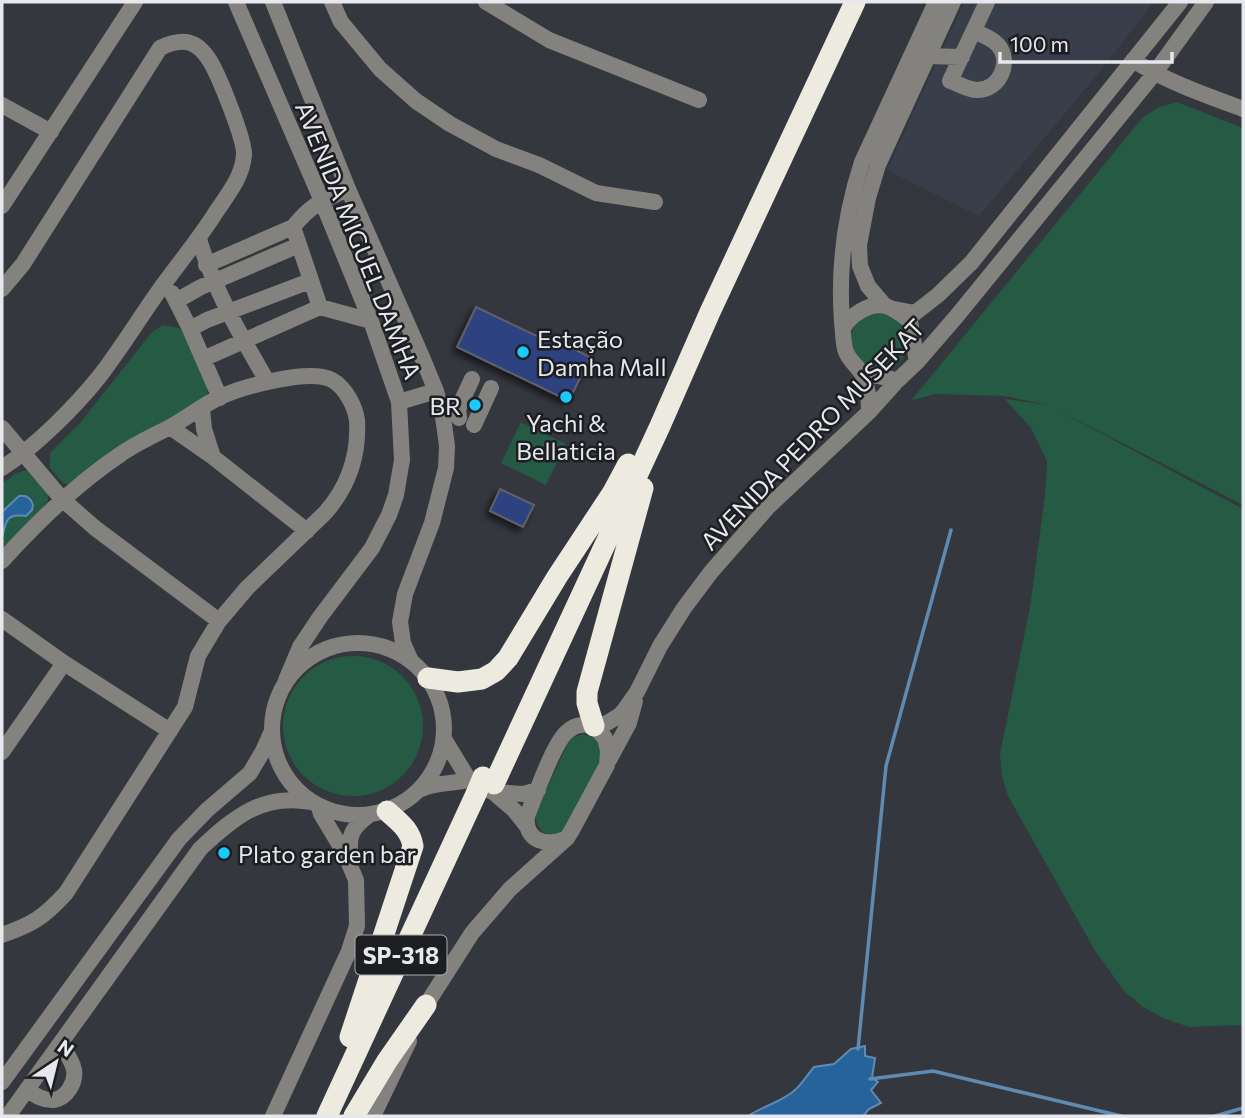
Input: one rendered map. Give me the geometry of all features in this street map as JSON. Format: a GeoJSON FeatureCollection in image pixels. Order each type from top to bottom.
{"type":"FeatureCollection","features":[{"type":"Feature","properties":{"kind":"highway","name":"SP-318"},"geometry":{"type":"LineString","coordinates":[[655,424],[841,2]]}},
{"type":"Feature","properties":{"kind":"highway","name":"SP-318"},"geometry":{"type":"LineString","coordinates":[[325,1116],[484,788],[855,2]]}},
{"type":"Feature","properties":{"kind":"highway"},"geometry":{"type":"LineString","coordinates":[[428,678],[458,682],[482,679],[496,671],[508,659],[655,424]]}},
{"type":"Feature","properties":{"kind":"highway"},"geometry":{"type":"LineString","coordinates":[[594,726],[587,703],[587,692],[655,424]]}},
{"type":"Feature","properties":{"kind":"highway","name":"SP-318"},"geometry":{"type":"LineString","coordinates":[[341,1116],[484,788]]}},
{"type":"Feature","properties":{"kind":"highway"},"geometry":{"type":"LineString","coordinates":[[325,1116],[413,846],[411,835],[403,826],[378,813]]}},
{"type":"Feature","properties":{"kind":"highway"},"geometry":{"type":"LineString","coordinates":[[354,1116],[387,1061],[426,1005]]}},
{"type":"Feature","properties":{"kind":"street"},"geometry":{"type":"LineString","coordinates":[[2,206],[135,2]]}},
{"type":"Feature","properties":{"kind":"street","name":"AVENIDA MIGUEL DAMHA"},"geometry":{"type":"LineString","coordinates":[[236,2],[371,321],[399,402],[402,460],[396,495],[388,515],[372,548],[300,647],[286,680]]}},
{"type":"Feature","properties":{"kind":"street","name":"AVENIDA MIGUEL DAMHA"},"geometry":{"type":"LineString","coordinates":[[273,2],[348,189],[436,391],[443,417],[447,446],[446,468],[432,523],[405,594],[400,622],[403,643],[411,660]]}},
{"type":"Feature","properties":{"kind":"street"},"geometry":{"type":"LineString","coordinates":[[332,2],[341,22],[380,69],[416,101],[450,124],[496,149],[539,165],[596,192],[655,202]]}},
{"type":"Feature","properties":{"kind":"street"},"geometry":{"type":"LineString","coordinates":[[486,2],[549,40],[699,100]]}},
{"type":"Feature","properties":{"kind":"street"},"geometry":{"type":"LineString","coordinates":[[917,362],[910,321],[889,308],[868,286],[863,276],[859,255],[860,234],[878,165],[922,52],[936,2]]}},
{"type":"Feature","properties":{"kind":"street"},"geometry":{"type":"LineString","coordinates":[[869,412],[866,382],[846,354],[843,328],[841,284],[853,190],[862,162],[922,52],[953,2]]}},
{"type":"Feature","properties":{"kind":"street"},"geometry":{"type":"LineString","coordinates":[[974,31],[989,38],[1000,48],[1004,61],[1001,76],[991,86],[976,90],[950,81],[987,2]]}},
{"type":"Feature","properties":{"kind":"street","name":"AVENIDA PEDRO MUSEKAT"},"geometry":{"type":"LineString","coordinates":[[889,308],[915,313],[971,263],[1180,2]]}},
{"type":"Feature","properties":{"kind":"street","name":"AVENIDA PEDRO MUSEKAT"},"geometry":{"type":"LineString","coordinates":[[538,790],[558,742],[566,732],[577,725],[594,726],[607,723],[620,715],[637,692],[660,646],[684,608],[711,572],[768,507],[869,412],[917,362],[1154,74],[1206,2]]}},
{"type":"Feature","properties":{"kind":"street"},"geometry":{"type":"LineString","coordinates":[[2,289],[23,264],[160,48],[184,41],[196,44],[214,68],[243,141],[244,154],[239,179],[98,378],[22,454],[2,468]]}},
{"type":"Feature","properties":{"kind":"street"},"geometry":{"type":"LineString","coordinates":[[922,52],[962,57]]}},
{"type":"Feature","properties":{"kind":"street"},"geometry":{"type":"LineString","coordinates":[[1133,60],[1154,74],[1243,109]]}},
{"type":"Feature","properties":{"kind":"street"},"geometry":{"type":"LineString","coordinates":[[2,105],[51,132]]}},
{"type":"Feature","properties":{"kind":"street"},"geometry":{"type":"LineString","coordinates":[[206,265],[293,227],[308,210],[348,189]]}},
{"type":"Feature","properties":{"kind":"street"},"geometry":{"type":"LineString","coordinates":[[293,227],[320,307]]}},
{"type":"Feature","properties":{"kind":"street"},"geometry":{"type":"LineString","coordinates":[[199,239],[214,282],[267,382]]}},
{"type":"Feature","properties":{"kind":"street"},"geometry":{"type":"LineString","coordinates":[[176,301],[201,287],[299,245]]}},
{"type":"Feature","properties":{"kind":"street"},"geometry":{"type":"LineString","coordinates":[[190,328],[310,281]]}},
{"type":"Feature","properties":{"kind":"street"},"geometry":{"type":"LineString","coordinates":[[166,282],[190,328],[220,398]]}},
{"type":"Feature","properties":{"kind":"street"},"geometry":{"type":"LineString","coordinates":[[843,328],[858,312],[877,305],[889,308]]}},
{"type":"Feature","properties":{"kind":"street"},"geometry":{"type":"LineString","coordinates":[[203,359],[320,307],[371,321]]}},
{"type":"Feature","properties":{"kind":"street"},"geometry":{"type":"LineString","coordinates":[[862,374],[897,381]]}},
{"type":"Feature","properties":{"kind":"street"},"geometry":{"type":"LineString","coordinates":[[2,561],[62,499],[121,453],[220,398],[267,382],[314,375],[332,380],[351,400],[356,416],[353,465],[337,500],[247,588],[219,621],[198,656],[185,707],[65,893],[32,924],[2,934]]}},
{"type":"Feature","properties":{"kind":"street"},"geometry":{"type":"LineString","coordinates":[[486,386],[469,423],[458,410],[486,386]]}},
{"type":"Feature","properties":{"kind":"street"},"geometry":{"type":"LineString","coordinates":[[399,402],[436,391]]}},
{"type":"Feature","properties":{"kind":"street"},"geometry":{"type":"LineString","coordinates":[[201,408],[213,457]]}},
{"type":"Feature","properties":{"kind":"street"},"geometry":{"type":"LineString","coordinates":[[2,428],[62,499],[95,528],[219,621]]}},
{"type":"Feature","properties":{"kind":"street"},"geometry":{"type":"LineString","coordinates":[[170,428],[213,457],[307,531]]}},
{"type":"Feature","properties":{"kind":"street"},"geometry":{"type":"LineString","coordinates":[[2,619],[64,663],[170,731]]}},
{"type":"Feature","properties":{"kind":"street"},"geometry":{"type":"LineString","coordinates":[[273,1116],[349,951],[357,926],[357,899],[356,880],[352,869],[316,805],[286,778],[276,758],[271,733],[272,713],[279,691],[286,680],[309,657],[328,647],[371,643],[392,649],[411,660],[428,678],[439,698],[444,720],[444,739],[437,765],[421,789],[411,798],[357,824],[349,844],[352,869]]}},
{"type":"Feature","properties":{"kind":"street"},"geometry":{"type":"LineString","coordinates":[[2,752],[64,663]]}},
{"type":"Feature","properties":{"kind":"street","name":"AVENIDA PEDRO MUSEKAT"},"geometry":{"type":"LineString","coordinates":[[373,1116],[426,1005],[472,933],[510,889],[567,838],[629,723],[637,692]]}},
{"type":"Feature","properties":{"kind":"street"},"geometry":{"type":"LineString","coordinates":[[594,726],[605,738],[607,765]]}},
{"type":"Feature","properties":{"kind":"street"},"geometry":{"type":"LineString","coordinates":[[2,1082],[179,839],[207,810],[250,773],[271,733]]}},
{"type":"Feature","properties":{"kind":"street"},"geometry":{"type":"LineString","coordinates":[[444,739],[484,788],[514,810],[535,838],[551,843],[567,838]]}},
{"type":"Feature","properties":{"kind":"street"},"geometry":{"type":"LineString","coordinates":[[421,789],[446,782],[523,794],[538,790]]}},
{"type":"Feature","properties":{"kind":"street"},"geometry":{"type":"LineString","coordinates":[[526,825],[538,790]]}},
{"type":"Feature","properties":{"kind":"street"},"geometry":{"type":"LineString","coordinates":[[8,1116],[200,849],[239,816],[270,802],[285,800],[298,800],[341,814],[378,813]]}},
{"type":"Feature","properties":{"kind":"street"},"geometry":{"type":"LineString","coordinates":[[27,1090],[47,1100],[56,1100],[70,1088],[74,1080],[74,1070],[67,1053],[60,1045]]}},
{"type":"Feature","properties":{"kind":"shaded area"},"geometry":{"type":"Polygon","coordinates":[[[964,2],[1154,2],[979,216],[887,170],[964,2]]]}},
{"type":"Feature","properties":{"kind":"green space"},"geometry":{"type":"Polygon","coordinates":[[[1177,102],[1243,128],[1243,505],[1054,408],[1243,509],[1243,1025],[1189,1027],[1163,1018],[1143,1007],[1124,991],[1094,949],[1008,796],[1002,776],[1000,754],[1030,607],[1047,461],[1031,428],[1005,399],[1048,405],[1004,396],[936,394],[910,402],[1143,117],[1159,107],[1177,102]]]}},
{"type":"Feature","properties":{"kind":"green space"},"geometry":{"type":"Polygon","coordinates":[[[879,313],[895,318],[903,326],[908,342],[903,358],[895,366],[879,371],[863,366],[855,358],[850,342],[855,326],[863,318],[879,313]]]}},
{"type":"Feature","properties":{"kind":"green space"},"geometry":{"type":"Polygon","coordinates":[[[163,325],[179,328],[186,335],[208,385],[207,400],[71,485],[63,483],[50,468],[50,453],[80,423],[152,332],[163,325]]]}},
{"type":"Feature","properties":{"kind":"green space"},"geometry":{"type":"Polygon","coordinates":[[[521,422],[566,444],[546,485],[501,463],[521,422]]]}},
{"type":"Feature","properties":{"kind":"green space"},"geometry":{"type":"Polygon","coordinates":[[[34,471],[48,489],[48,501],[2,549],[2,484],[16,473],[34,471]]]}},
{"type":"Feature","properties":{"kind":"green space"},"geometry":{"type":"Polygon","coordinates":[[[353,656],[380,662],[402,677],[417,699],[423,726],[417,753],[402,775],[380,790],[353,796],[326,790],[304,775],[289,753],[283,726],[289,699],[304,677],[326,662],[353,656]]]}},
{"type":"Feature","properties":{"kind":"green space"},"geometry":{"type":"Polygon","coordinates":[[[583,734],[599,742],[602,757],[567,828],[550,835],[541,831],[535,814],[568,743],[572,738],[583,734]]]}},
{"type":"Feature","properties":{"kind":"water"},"geometry":{"type":"Polygon","coordinates":[[[19,496],[30,499],[32,510],[26,516],[11,517],[2,538],[2,512],[19,496]]]}},
{"type":"Feature","properties":{"kind":"water"},"geometry":{"type":"Polygon","coordinates":[[[865,1046],[865,1056],[875,1058],[872,1078],[878,1082],[871,1090],[881,1103],[869,1109],[863,1116],[748,1116],[790,1094],[814,1067],[834,1064],[851,1049],[865,1046]]]}},
{"type":"Feature","properties":{"kind":"building","name":"Estação Damha Mall"},"geometry":{"type":"Polygon","coordinates":[[[476,307],[547,341],[549,337],[590,357],[569,401],[457,347],[476,307]]]}},
{"type":"Feature","properties":{"kind":"building"},"geometry":{"type":"Polygon","coordinates":[[[500,489],[534,505],[523,527],[490,511],[500,489]]]}},
{"type":"Feature","properties":{"kind":"waterway"},"geometry":{"type":"LineString","coordinates":[[858,1049],[886,766],[951,530]]}},
{"type":"Feature","properties":{"kind":"waterway"},"geometry":{"type":"LineString","coordinates":[[870,1079],[933,1071],[1121,1116]]}},
{"type":"Feature","properties":{"kind":"waterway"},"geometry":{"type":"LineString","coordinates":[[1215,1116],[1243,1108]]}},
{"type":"Feature","properties":{"kind":"place","name":"Estação Damha Mall"},"geometry":{"type":"Point","coordinates":[523,352]}},
{"type":"Feature","properties":{"kind":"place","name":"Yachi & Bellaticia"},"geometry":{"type":"Point","coordinates":[566,397]}},
{"type":"Feature","properties":{"kind":"place","name":"BR"},"geometry":{"type":"Point","coordinates":[475,405]}},
{"type":"Feature","properties":{"kind":"place","name":"Plato garden bar"},"geometry":{"type":"Point","coordinates":[224,853]}}]}
